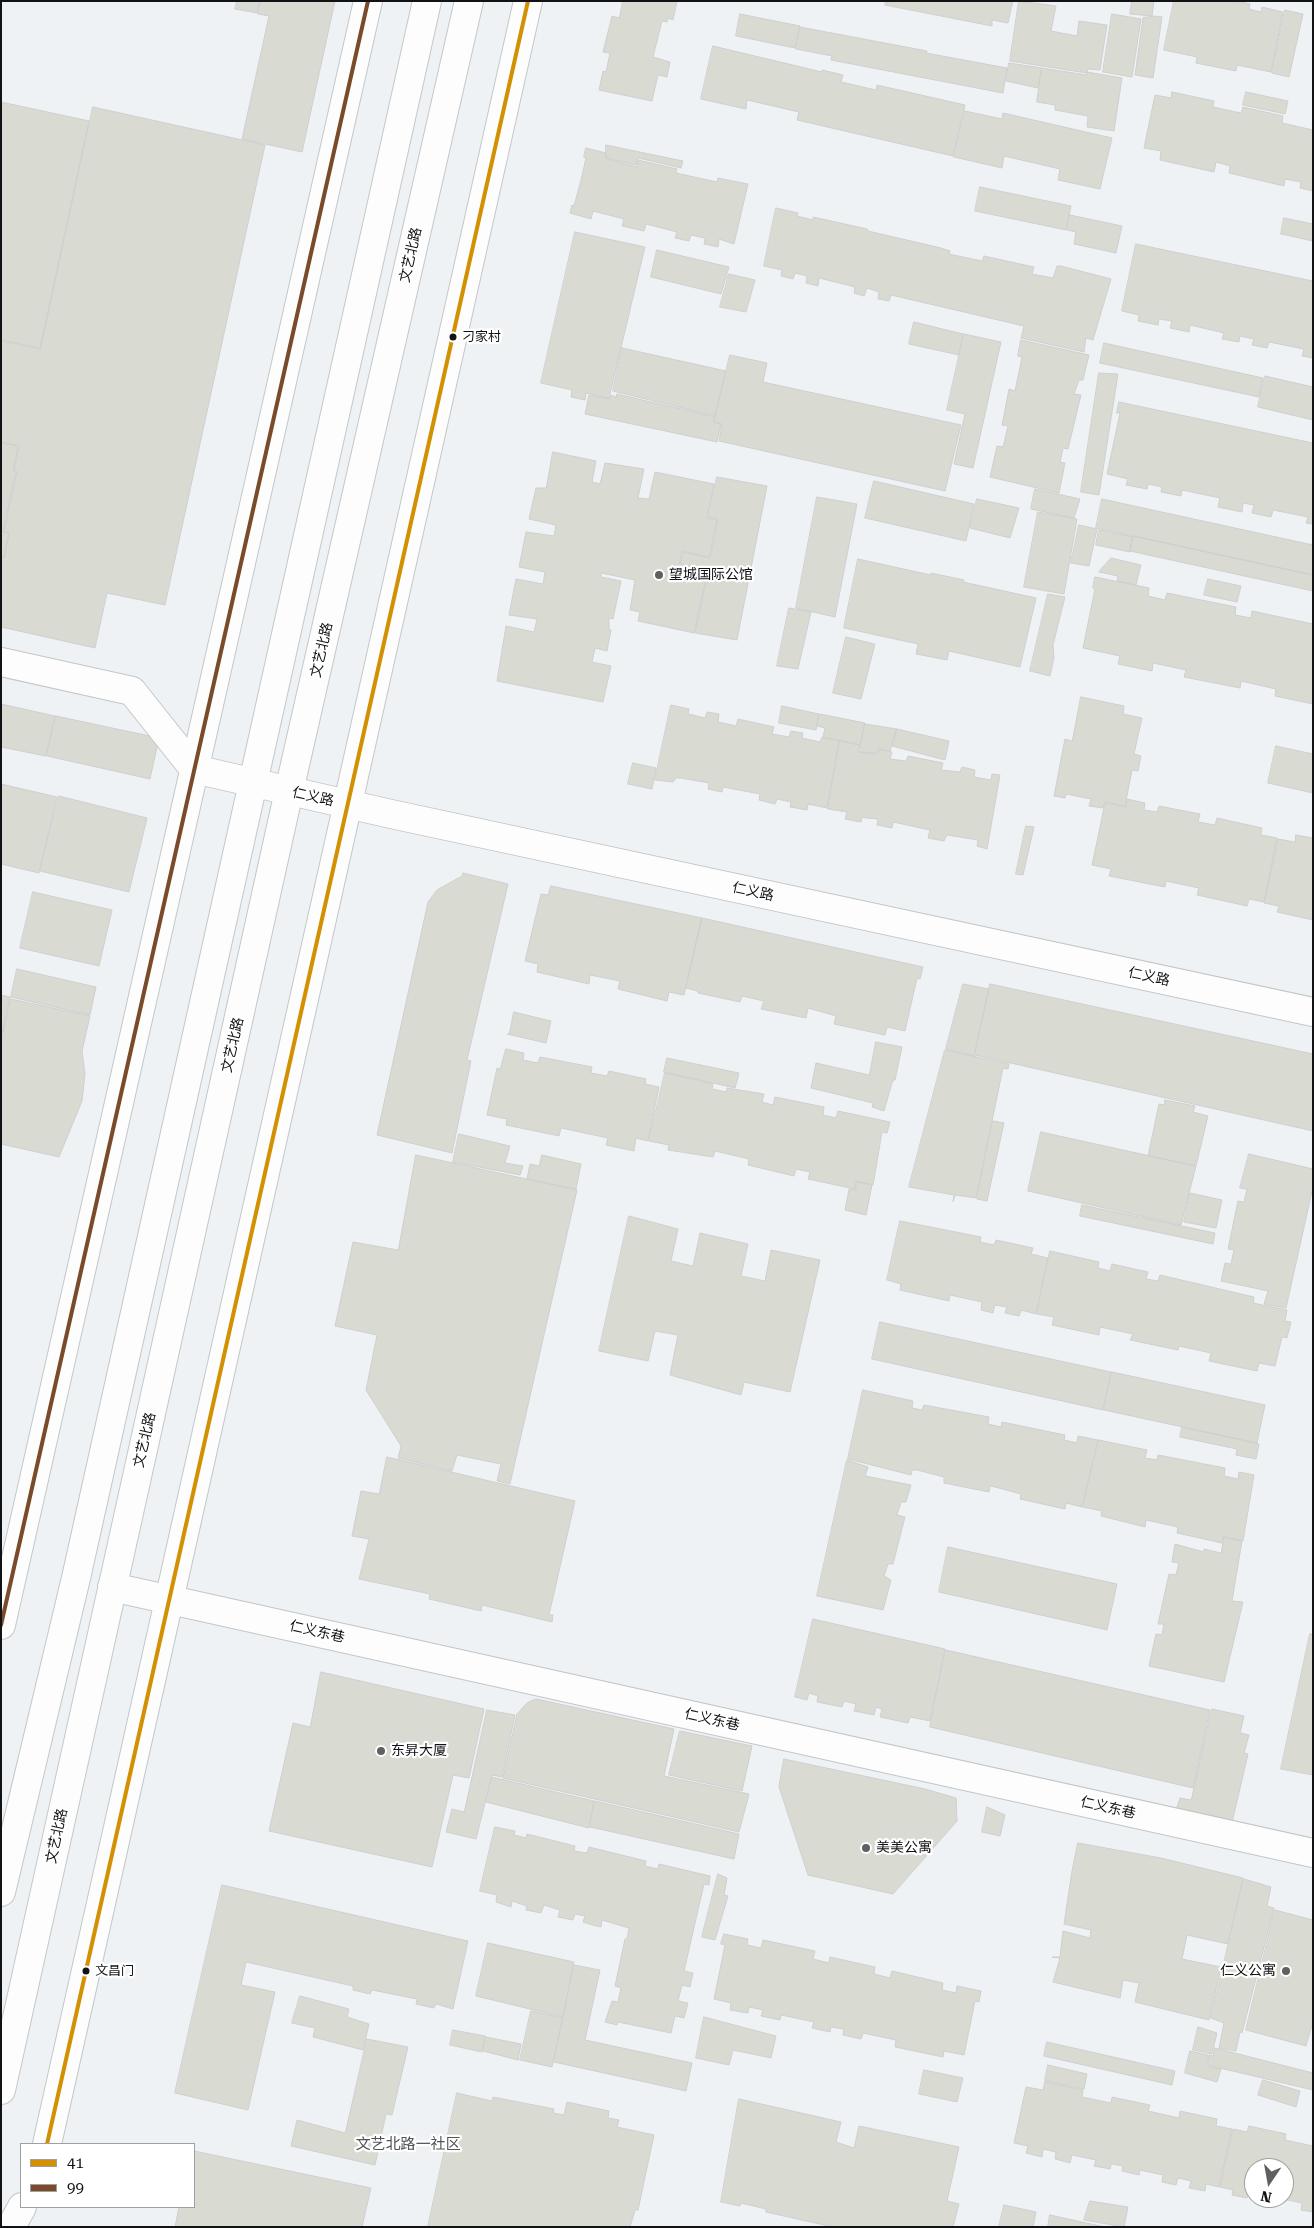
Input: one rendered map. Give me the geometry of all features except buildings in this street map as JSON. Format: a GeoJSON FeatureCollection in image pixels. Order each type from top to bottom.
{"type":"FeatureCollection","features":[{"type":"Feature","properties":{"kind":"street"},"geometry":{"type":"LineString","coordinates":[[1,1625],[368,1]]}},
{"type":"Feature","properties":{"kind":"street"},"geometry":{"type":"LineString","coordinates":[[1,1892],[76,1578],[427,1]]}},
{"type":"Feature","properties":{"kind":"street","name":"文艺北路"},"geometry":{"type":"LineString","coordinates":[[1,2090],[290,791],[469,1]]}},
{"type":"Feature","properties":{"kind":"street"},"geometry":{"type":"LineString","coordinates":[[47,2143],[528,1]]}},
{"type":"Feature","properties":{"kind":"street"},"geometry":{"type":"LineString","coordinates":[[1,662],[132,690],[194,769]]}},
{"type":"Feature","properties":{"kind":"street","name":"仁义路"},"geometry":{"type":"LineString","coordinates":[[194,769],[348,804],[1313,1012]]}},
{"type":"Feature","properties":{"kind":"street","name":"仁义东巷"},"geometry":{"type":"LineString","coordinates":[[112,1587],[1313,1853]]}},
{"type":"Feature","properties":{"kind":"street"},"geometry":{"type":"LineString","coordinates":[[11,2227],[21,2208]]}},
{"type":"Feature","properties":{"kind":"transit line","name":"99"},"geometry":{"type":"LineString","coordinates":[[1,1625],[368,1]]}},
{"type":"Feature","properties":{"kind":"transit line","name":"41"},"geometry":{"type":"LineString","coordinates":[[47,2143],[528,1]]}},
{"type":"Feature","properties":{"kind":"place","name":"刁家村"},"geometry":{"type":"Point","coordinates":[453,337]}},
{"type":"Feature","properties":{"kind":"place","name":"望城国际公馆"},"geometry":{"type":"Point","coordinates":[659,575]}},
{"type":"Feature","properties":{"kind":"place","name":"东昇大厦"},"geometry":{"type":"Point","coordinates":[381,1751]}},
{"type":"Feature","properties":{"kind":"place","name":"美美公寓"},"geometry":{"type":"Point","coordinates":[866,1848]}},
{"type":"Feature","properties":{"kind":"place","name":"文昌门"},"geometry":{"type":"Point","coordinates":[86,1971]}},
{"type":"Feature","properties":{"kind":"place","name":"仁义公寓"},"geometry":{"type":"Point","coordinates":[1286,1971]}},
{"type":"Feature","properties":{"kind":"district","name":"文艺北路一社区"},"geometry":{"type":"Point","coordinates":[408,2145]}}]}
